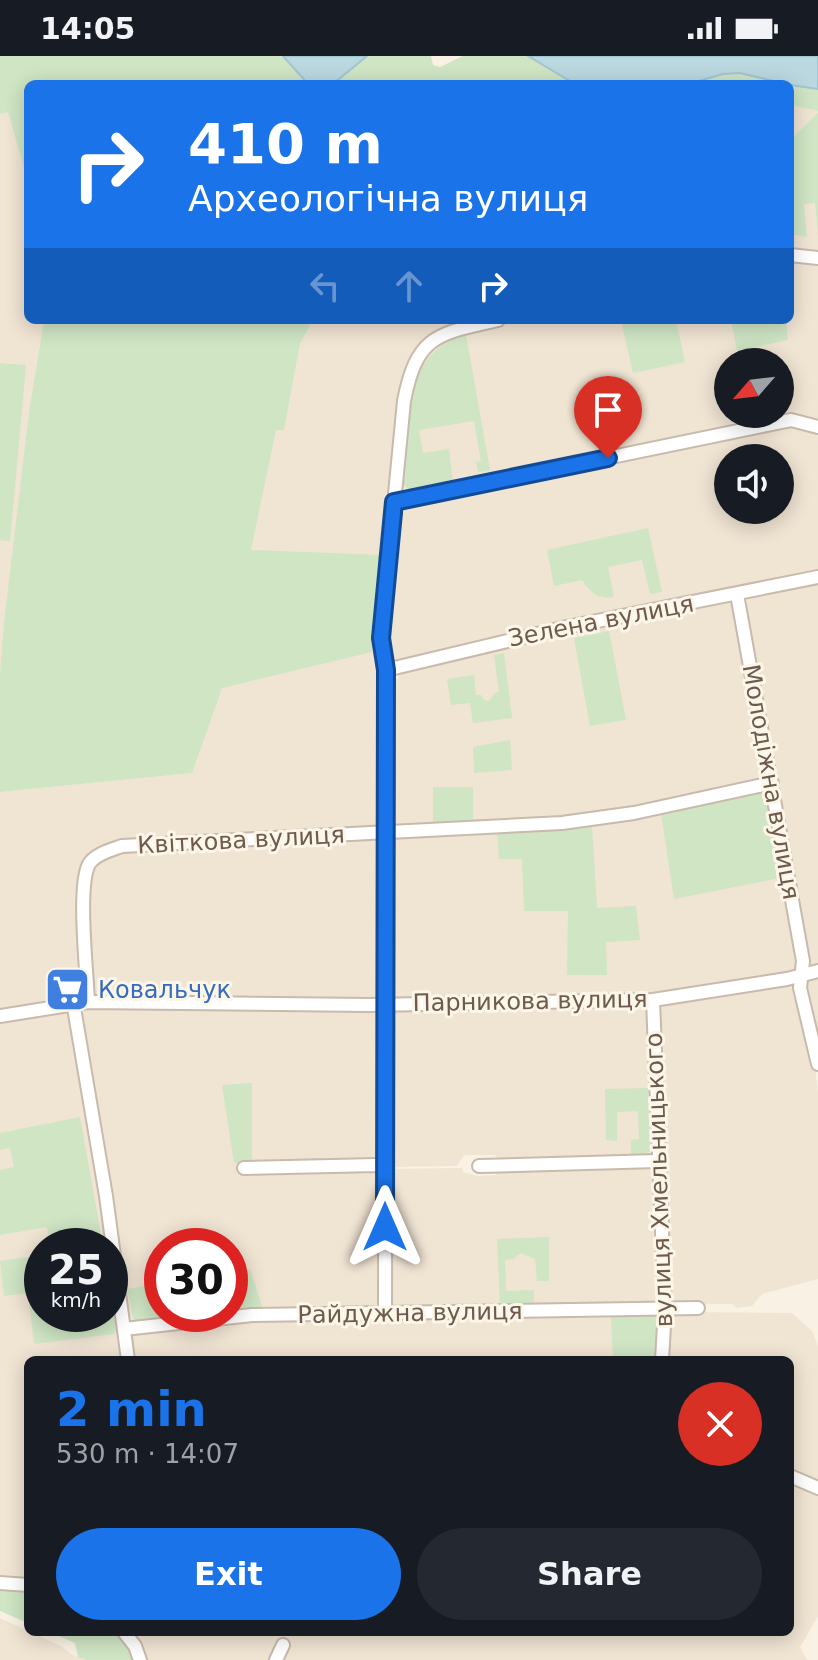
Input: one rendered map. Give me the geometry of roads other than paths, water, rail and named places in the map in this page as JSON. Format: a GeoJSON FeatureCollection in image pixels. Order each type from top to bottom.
{"type":"FeatureCollection","features":[{"type":"Feature","properties":{"kind":"street"},"geometry":{"type":"LineString","coordinates":[[794,255],[818,258]]}},
{"type":"Feature","properties":{"kind":"street"},"geometry":{"type":"LineString","coordinates":[[385,1314],[386,670],[381,638],[394,502],[404,401],[412,368],[427,344],[443,334],[482,324]]}},
{"type":"Feature","properties":{"kind":"street"},"geometry":{"type":"LineString","coordinates":[[394,502],[791,420],[818,427]]}},
{"type":"Feature","properties":{"kind":"street","name":"Зелена вулиця"},"geometry":{"type":"LineString","coordinates":[[386,670],[562,628],[818,577]]}},
{"type":"Feature","properties":{"kind":"street","name":"Молодіжна вулиця"},"geometry":{"type":"LineString","coordinates":[[737,594],[803,961],[800,988],[818,1064]]}},
{"type":"Feature","properties":{"kind":"street","name":"Квіткова вулиця"},"geometry":{"type":"LineString","coordinates":[[88,1002],[84,884],[90,862],[122,846],[598,819],[772,783]]}},
{"type":"Feature","properties":{"kind":"street","name":"Парникова вулиця"},"geometry":{"type":"LineString","coordinates":[[0,1016],[73,1002],[387,1004],[653,1000],[800,977],[818,971]]}},
{"type":"Feature","properties":{"kind":"street","name":"вулиця Хмельницького"},"geometry":{"type":"LineString","coordinates":[[653,1000],[665,1308],[662,1356]]}},
{"type":"Feature","properties":{"kind":"street"},"geometry":{"type":"LineString","coordinates":[[73,1002],[110,1228]]}},
{"type":"Feature","properties":{"kind":"street"},"geometry":{"type":"LineString","coordinates":[[479,1166],[658,1161]]}},
{"type":"Feature","properties":{"kind":"street"},"geometry":{"type":"LineString","coordinates":[[244,1168],[376,1165],[385,1168]]}},
{"type":"Feature","properties":{"kind":"street","name":"Райдужна вулиця"},"geometry":{"type":"LineString","coordinates":[[128,1329],[252,1315],[698,1308]]}},
{"type":"Feature","properties":{"kind":"street"},"geometry":{"type":"LineString","coordinates":[[124,1332],[127,1356]]}},
{"type":"Feature","properties":{"kind":"street"},"geometry":{"type":"LineString","coordinates":[[794,1478],[818,1488]]}},
{"type":"Feature","properties":{"kind":"street"},"geometry":{"type":"LineString","coordinates":[[0,1583],[24,1585]]}},
{"type":"Feature","properties":{"kind":"street"},"geometry":{"type":"LineString","coordinates":[[127,1636],[140,1660]]}},
{"type":"Feature","properties":{"kind":"street"},"geometry":{"type":"LineString","coordinates":[[276,1660],[283,1645]]}},
{"type":"Feature","properties":{"kind":"water"},"geometry":{"type":"Polygon","coordinates":[[[283,56],[367,56],[338,80],[304,80],[283,56]]]}},
{"type":"Feature","properties":{"kind":"water"},"geometry":{"type":"Polygon","coordinates":[[[528,56],[818,56],[818,89],[794,86],[794,80],[769,80],[740,73],[702,80],[568,80],[528,56]]]}},
{"type":"Feature","properties":{"kind":"place","name":"Ковальчук"},"geometry":{"type":"Point","coordinates":[67,990]}}]}
